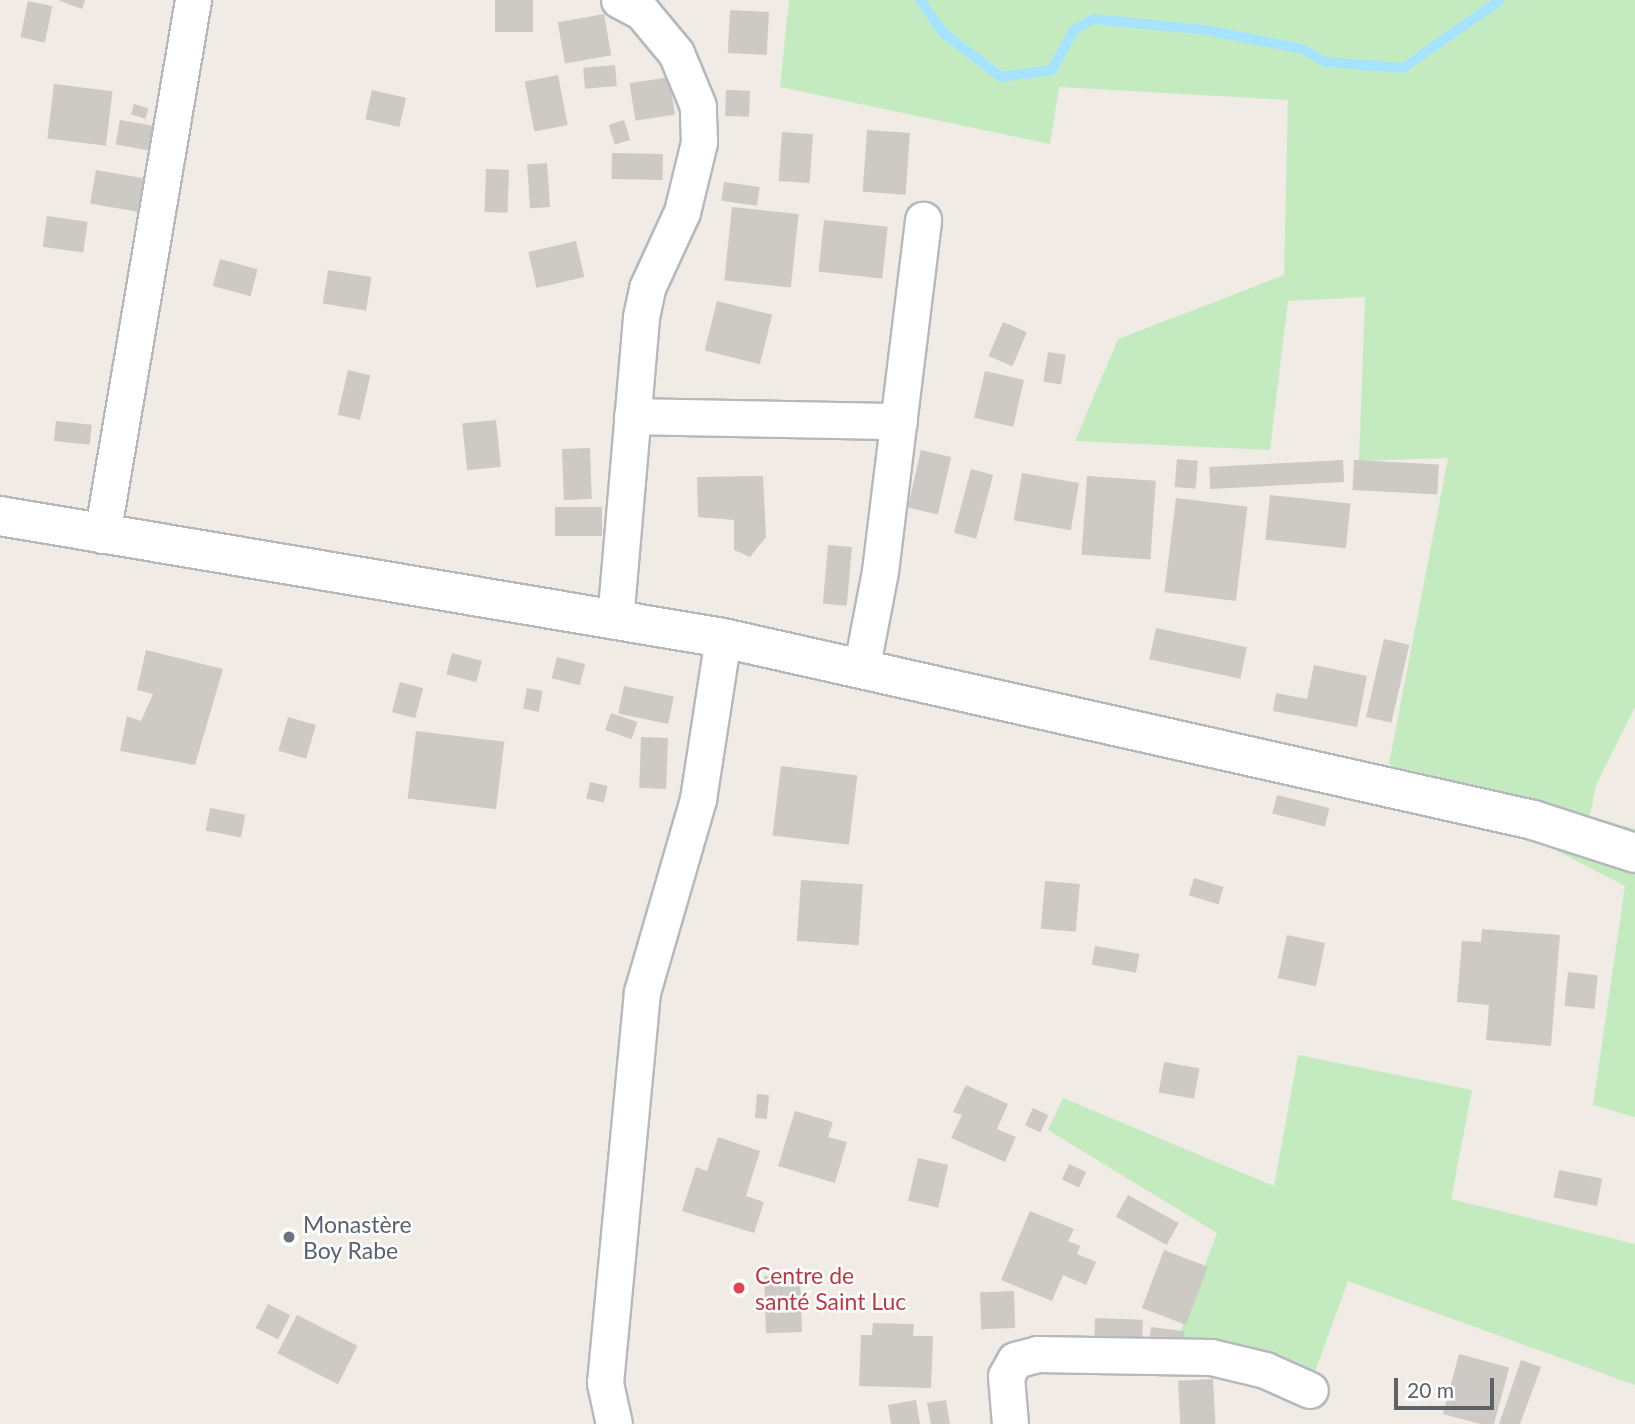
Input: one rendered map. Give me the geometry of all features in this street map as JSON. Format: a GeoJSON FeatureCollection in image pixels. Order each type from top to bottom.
{"type":"FeatureCollection","features":[{"type":"Feature","properties":{"kind":"main road"},"geometry":{"type":"LineString","coordinates":[[0,516],[723,638],[1533,820],[1635,853]]}},
{"type":"Feature","properties":{"kind":"street"},"geometry":{"type":"LineString","coordinates":[[102,535],[193,0]]}},
{"type":"Feature","properties":{"kind":"street"},"geometry":{"type":"LineString","coordinates":[[615,621],[646,288],[694,175],[698,118],[676,53],[642,12],[619,0]]}},
{"type":"Feature","properties":{"kind":"street"},"geometry":{"type":"LineString","coordinates":[[861,670],[899,421],[923,220]]}},
{"type":"Feature","properties":{"kind":"street"},"geometry":{"type":"LineString","coordinates":[[632,416],[899,421]]}},
{"type":"Feature","properties":{"kind":"street"},"geometry":{"type":"LineString","coordinates":[[614,1424],[605,1383],[642,992],[698,799],[723,638]]}},
{"type":"Feature","properties":{"kind":"street"},"geometry":{"type":"LineString","coordinates":[[1010,1424],[1006,1376],[1015,1360],[1037,1353],[1210,1357],[1265,1370],[1310,1390]]}},
{"type":"Feature","properties":{"kind":"green space"},"geometry":{"type":"Polygon","coordinates":[[[789,0],[1635,0],[1635,707],[1596,785],[1590,816],[1635,829],[1635,1117],[1593,1105],[1625,886],[1389,764],[1448,458],[1359,461],[1365,297],[1288,301],[1270,450],[1075,441],[1118,339],[1284,275],[1288,100],[1059,87],[1050,144],[780,87],[789,0]]]}},
{"type":"Feature","properties":{"kind":"green space"},"geometry":{"type":"Polygon","coordinates":[[[1298,1055],[1472,1090],[1451,1199],[1635,1244],[1635,1385],[1348,1281],[1313,1377],[1174,1349],[1217,1233],[1048,1130],[1063,1098],[1274,1186],[1298,1055]]]}},
{"type":"Feature","properties":{"kind":"building"},"geometry":{"type":"Polygon","coordinates":[[[58,0],[85,0],[82,9],[58,0]]]}},
{"type":"Feature","properties":{"kind":"building"},"geometry":{"type":"Polygon","coordinates":[[[495,0],[533,0],[533,32],[495,32],[495,0]]]}},
{"type":"Feature","properties":{"kind":"building"},"geometry":{"type":"Polygon","coordinates":[[[28,1],[52,6],[45,42],[20,37],[28,1]]]}},
{"type":"Feature","properties":{"kind":"building"},"geometry":{"type":"Polygon","coordinates":[[[730,10],[769,12],[767,55],[728,53],[730,10]]]}},
{"type":"Feature","properties":{"kind":"building"},"geometry":{"type":"Polygon","coordinates":[[[604,14],[611,55],[565,64],[558,22],[604,14]]]}},
{"type":"Feature","properties":{"kind":"building"},"geometry":{"type":"Polygon","coordinates":[[[615,65],[617,86],[585,89],[583,68],[615,65]]]}},
{"type":"Feature","properties":{"kind":"building"},"geometry":{"type":"Polygon","coordinates":[[[558,75],[568,125],[534,132],[525,81],[558,75]]]}},
{"type":"Feature","properties":{"kind":"building"},"geometry":{"type":"Polygon","coordinates":[[[669,77],[675,115],[635,121],[629,83],[669,77]]]}},
{"type":"Feature","properties":{"kind":"building"},"geometry":{"type":"Polygon","coordinates":[[[54,84],[113,91],[106,146],[47,139],[54,84]]]}},
{"type":"Feature","properties":{"kind":"building"},"geometry":{"type":"Polygon","coordinates":[[[372,90],[406,98],[399,127],[365,119],[372,90]]]}},
{"type":"Feature","properties":{"kind":"building"},"geometry":{"type":"Polygon","coordinates":[[[726,90],[750,91],[749,117],[725,116],[726,90]]]}},
{"type":"Feature","properties":{"kind":"building"},"geometry":{"type":"Polygon","coordinates":[[[134,104],[148,108],[145,119],[131,115],[134,104]]]}},
{"type":"Feature","properties":{"kind":"building"},"geometry":{"type":"Polygon","coordinates":[[[120,120],[154,126],[150,151],[116,145],[120,120]]]}},
{"type":"Feature","properties":{"kind":"building"},"geometry":{"type":"Polygon","coordinates":[[[624,120],[630,140],[615,145],[609,125],[624,120]]]}},
{"type":"Feature","properties":{"kind":"building"},"geometry":{"type":"Polygon","coordinates":[[[867,130],[910,133],[906,195],[863,192],[867,130]]]}},
{"type":"Feature","properties":{"kind":"building"},"geometry":{"type":"Polygon","coordinates":[[[782,132],[813,134],[810,183],[779,181],[782,132]]]}},
{"type":"Feature","properties":{"kind":"building"},"geometry":{"type":"Polygon","coordinates":[[[612,153],[663,154],[663,180],[612,179],[612,153]]]}},
{"type":"Feature","properties":{"kind":"building"},"geometry":{"type":"Polygon","coordinates":[[[547,163],[550,207],[530,208],[527,164],[547,163]]]}},
{"type":"Feature","properties":{"kind":"building"},"geometry":{"type":"Polygon","coordinates":[[[486,169],[509,170],[507,213],[484,212],[486,169]]]}},
{"type":"Feature","properties":{"kind":"building"},"geometry":{"type":"Polygon","coordinates":[[[96,170],[146,179],[140,212],[90,203],[96,170]]]}},
{"type":"Feature","properties":{"kind":"building"},"geometry":{"type":"Polygon","coordinates":[[[724,182],[760,187],[757,206],[721,201],[724,182]]]}},
{"type":"Feature","properties":{"kind":"building"},"geometry":{"type":"Polygon","coordinates":[[[732,207],[799,214],[791,288],[724,281],[732,207]]]}},
{"type":"Feature","properties":{"kind":"building"},"geometry":{"type":"Polygon","coordinates":[[[47,216],[88,222],[83,252],[43,247],[47,216]]]}},
{"type":"Feature","properties":{"kind":"building"},"geometry":{"type":"Polygon","coordinates":[[[824,220],[888,227],[882,278],[819,272],[824,220]]]}},
{"type":"Feature","properties":{"kind":"building"},"geometry":{"type":"Polygon","coordinates":[[[576,241],[584,277],[537,288],[528,252],[576,241]]]}},
{"type":"Feature","properties":{"kind":"building"},"geometry":{"type":"Polygon","coordinates":[[[220,259],[258,269],[250,296],[213,286],[220,259]]]}},
{"type":"Feature","properties":{"kind":"building"},"geometry":{"type":"Polygon","coordinates":[[[328,270],[371,277],[366,310],[323,304],[328,270]]]}},
{"type":"Feature","properties":{"kind":"building"},"geometry":{"type":"Polygon","coordinates":[[[717,301],[772,315],[760,364],[705,350],[717,301]]]}},
{"type":"Feature","properties":{"kind":"building"},"geometry":{"type":"Polygon","coordinates":[[[1003,322],[1027,332],[1012,366],[989,356],[1003,322]]]}},
{"type":"Feature","properties":{"kind":"building"},"geometry":{"type":"Polygon","coordinates":[[[1048,352],[1066,355],[1061,384],[1043,382],[1048,352]]]}},
{"type":"Feature","properties":{"kind":"building"},"geometry":{"type":"Polygon","coordinates":[[[348,370],[370,375],[360,420],[338,415],[348,370]]]}},
{"type":"Feature","properties":{"kind":"building"},"geometry":{"type":"Polygon","coordinates":[[[985,371],[1024,380],[1013,427],[974,418],[985,371]]]}},
{"type":"Feature","properties":{"kind":"building"},"geometry":{"type":"Polygon","coordinates":[[[496,420],[501,467],[467,470],[462,424],[496,420]]]}},
{"type":"Feature","properties":{"kind":"building"},"geometry":{"type":"Polygon","coordinates":[[[56,421],[92,425],[90,445],[54,441],[56,421]]]}},
{"type":"Feature","properties":{"kind":"building"},"geometry":{"type":"Polygon","coordinates":[[[590,448],[592,499],[564,500],[562,449],[590,448]]]}},
{"type":"Feature","properties":{"kind":"building"},"geometry":{"type":"Polygon","coordinates":[[[921,450],[951,457],[938,514],[908,507],[921,450]]]}},
{"type":"Feature","properties":{"kind":"building"},"geometry":{"type":"Polygon","coordinates":[[[1177,459],[1198,461],[1195,489],[1175,487],[1177,459]]]}},
{"type":"Feature","properties":{"kind":"building"},"geometry":{"type":"Polygon","coordinates":[[[1343,460],[1344,482],[1210,489],[1209,467],[1343,460]]]}},
{"type":"Feature","properties":{"kind":"building"},"geometry":{"type":"Polygon","coordinates":[[[1354,460],[1439,464],[1437,494],[1352,490],[1354,460]]]}},
{"type":"Feature","properties":{"kind":"building"},"geometry":{"type":"Polygon","coordinates":[[[971,469],[993,475],[976,539],[954,533],[971,469]]]}},
{"type":"Feature","properties":{"kind":"building"},"geometry":{"type":"Polygon","coordinates":[[[1022,473],[1079,483],[1071,530],[1014,520],[1022,473]]]}},
{"type":"Feature","properties":{"kind":"building"},"geometry":{"type":"Polygon","coordinates":[[[763,476],[766,537],[750,557],[734,550],[734,520],[698,517],[697,477],[763,476]]]}},
{"type":"Feature","properties":{"kind":"building"},"geometry":{"type":"Polygon","coordinates":[[[1087,476],[1156,481],[1150,560],[1081,555],[1087,476]]]}},
{"type":"Feature","properties":{"kind":"building"},"geometry":{"type":"Polygon","coordinates":[[[1270,495],[1351,503],[1346,548],[1265,540],[1270,495]]]}},
{"type":"Feature","properties":{"kind":"building"},"geometry":{"type":"Polygon","coordinates":[[[1176,498],[1247,507],[1236,601],[1164,592],[1176,498]]]}},
{"type":"Feature","properties":{"kind":"building"},"geometry":{"type":"Polygon","coordinates":[[[555,507],[602,507],[602,536],[555,536],[555,507]]]}},
{"type":"Feature","properties":{"kind":"building"},"geometry":{"type":"Polygon","coordinates":[[[828,545],[852,547],[847,606],[823,604],[828,545]]]}},
{"type":"Feature","properties":{"kind":"building"},"geometry":{"type":"Polygon","coordinates":[[[1156,628],[1247,647],[1240,679],[1149,659],[1156,628]]]}},
{"type":"Feature","properties":{"kind":"building"},"geometry":{"type":"Polygon","coordinates":[[[1384,639],[1409,645],[1391,723],[1366,717],[1384,639]]]}},
{"type":"Feature","properties":{"kind":"building"},"geometry":{"type":"Polygon","coordinates":[[[146,650],[223,669],[195,765],[120,751],[127,716],[141,721],[153,694],[137,690],[146,650]]]}},
{"type":"Feature","properties":{"kind":"building"},"geometry":{"type":"Polygon","coordinates":[[[452,653],[482,661],[476,682],[446,674],[452,653]]]}},
{"type":"Feature","properties":{"kind":"building"},"geometry":{"type":"Polygon","coordinates":[[[557,657],[585,664],[580,685],[552,678],[557,657]]]}},
{"type":"Feature","properties":{"kind":"building"},"geometry":{"type":"Polygon","coordinates":[[[1314,665],[1367,676],[1357,727],[1273,711],[1276,693],[1307,699],[1314,665]]]}},
{"type":"Feature","properties":{"kind":"building"},"geometry":{"type":"Polygon","coordinates":[[[400,682],[423,688],[415,718],[392,712],[400,682]]]}},
{"type":"Feature","properties":{"kind":"building"},"geometry":{"type":"Polygon","coordinates":[[[624,686],[674,697],[668,724],[618,713],[624,686]]]}},
{"type":"Feature","properties":{"kind":"building"},"geometry":{"type":"Polygon","coordinates":[[[527,688],[543,691],[539,712],[523,709],[527,688]]]}},
{"type":"Feature","properties":{"kind":"building"},"geometry":{"type":"Polygon","coordinates":[[[611,713],[637,722],[632,739],[605,730],[611,713]]]}},
{"type":"Feature","properties":{"kind":"building"},"geometry":{"type":"Polygon","coordinates":[[[288,717],[316,725],[306,759],[278,751],[288,717]]]}},
{"type":"Feature","properties":{"kind":"building"},"geometry":{"type":"Polygon","coordinates":[[[416,731],[504,742],[496,809],[408,798],[416,731]]]}},
{"type":"Feature","properties":{"kind":"building"},"geometry":{"type":"Polygon","coordinates":[[[641,737],[668,738],[666,789],[639,788],[641,737]]]}},
{"type":"Feature","properties":{"kind":"building"},"geometry":{"type":"Polygon","coordinates":[[[781,766],[857,775],[849,845],[772,835],[781,766]]]}},
{"type":"Feature","properties":{"kind":"building"},"geometry":{"type":"Polygon","coordinates":[[[590,782],[608,786],[604,803],[586,799],[590,782]]]}},
{"type":"Feature","properties":{"kind":"building"},"geometry":{"type":"Polygon","coordinates":[[[1277,795],[1329,808],[1325,826],[1272,813],[1277,795]]]}},
{"type":"Feature","properties":{"kind":"building"},"geometry":{"type":"Polygon","coordinates":[[[210,808],[245,815],[241,837],[206,831],[210,808]]]}},
{"type":"Feature","properties":{"kind":"building"},"geometry":{"type":"Polygon","coordinates":[[[1194,878],[1224,887],[1218,904],[1189,895],[1194,878]]]}},
{"type":"Feature","properties":{"kind":"building"},"geometry":{"type":"Polygon","coordinates":[[[801,880],[863,884],[859,945],[797,941],[801,880]]]}},
{"type":"Feature","properties":{"kind":"building"},"geometry":{"type":"Polygon","coordinates":[[[1045,881],[1080,884],[1076,932],[1041,929],[1045,881]]]}},
{"type":"Feature","properties":{"kind":"building"},"geometry":{"type":"Polygon","coordinates":[[[1482,929],[1560,935],[1551,1046],[1486,1040],[1489,1005],[1457,1002],[1462,941],[1481,942],[1482,929]]]}},
{"type":"Feature","properties":{"kind":"building"},"geometry":{"type":"Polygon","coordinates":[[[1287,935],[1325,943],[1316,986],[1278,978],[1287,935]]]}},
{"type":"Feature","properties":{"kind":"building"},"geometry":{"type":"Polygon","coordinates":[[[1095,946],[1139,954],[1136,973],[1092,965],[1095,946]]]}},
{"type":"Feature","properties":{"kind":"building"},"geometry":{"type":"Polygon","coordinates":[[[1568,972],[1598,975],[1594,1009],[1564,1006],[1568,972]]]}},
{"type":"Feature","properties":{"kind":"building"},"geometry":{"type":"Polygon","coordinates":[[[1164,1062],[1199,1068],[1194,1099],[1159,1093],[1164,1062]]]}},
{"type":"Feature","properties":{"kind":"building"},"geometry":{"type":"Polygon","coordinates":[[[966,1085],[1008,1104],[997,1129],[1016,1137],[1005,1162],[951,1138],[962,1115],[953,1112],[966,1085]]]}},
{"type":"Feature","properties":{"kind":"building"},"geometry":{"type":"Polygon","coordinates":[[[757,1094],[769,1095],[767,1119],[755,1118],[757,1094]]]}},
{"type":"Feature","properties":{"kind":"building"},"geometry":{"type":"Polygon","coordinates":[[[1033,1108],[1048,1115],[1040,1132],[1025,1125],[1033,1108]]]}},
{"type":"Feature","properties":{"kind":"building"},"geometry":{"type":"Polygon","coordinates":[[[795,1111],[833,1122],[828,1137],[847,1142],[835,1183],[778,1166],[795,1111]]]}},
{"type":"Feature","properties":{"kind":"building"},"geometry":{"type":"Polygon","coordinates":[[[718,1137],[760,1151],[746,1196],[764,1202],[754,1233],[682,1211],[696,1167],[707,1171],[718,1137]]]}},
{"type":"Feature","properties":{"kind":"building"},"geometry":{"type":"Polygon","coordinates":[[[918,1158],[948,1165],[938,1208],[908,1201],[918,1158]]]}},
{"type":"Feature","properties":{"kind":"building"},"geometry":{"type":"Polygon","coordinates":[[[1069,1164],[1086,1172],[1079,1187],[1062,1179],[1069,1164]]]}},
{"type":"Feature","properties":{"kind":"building"},"geometry":{"type":"Polygon","coordinates":[[[1559,1170],[1602,1178],[1597,1206],[1554,1197],[1559,1170]]]}},
{"type":"Feature","properties":{"kind":"building"},"geometry":{"type":"Polygon","coordinates":[[[1128,1195],[1179,1223],[1167,1245],[1116,1217],[1128,1195]]]}},
{"type":"Feature","properties":{"kind":"building"},"geometry":{"type":"Polygon","coordinates":[[[1030,1211],[1074,1229],[1068,1241],[1080,1246],[1077,1254],[1096,1262],[1086,1285],[1063,1275],[1052,1301],[1001,1280],[1030,1211]]]}},
{"type":"Feature","properties":{"kind":"building"},"geometry":{"type":"Polygon","coordinates":[[[1164,1250],[1208,1267],[1186,1325],[1142,1308],[1164,1250]]]}},
{"type":"Feature","properties":{"kind":"building"},"geometry":{"type":"Polygon","coordinates":[[[800,1275],[802,1332],[766,1333],[764,1276],[800,1275]]]}},
{"type":"Feature","properties":{"kind":"building"},"geometry":{"type":"Polygon","coordinates":[[[1014,1291],[1015,1328],[981,1329],[980,1292],[1014,1291]]]}},
{"type":"Feature","properties":{"kind":"building"},"geometry":{"type":"Polygon","coordinates":[[[268,1304],[290,1315],[278,1339],[256,1328],[268,1304]]]}},
{"type":"Feature","properties":{"kind":"building"},"geometry":{"type":"Polygon","coordinates":[[[297,1315],[358,1346],[338,1384],[277,1353],[297,1315]]]}},
{"type":"Feature","properties":{"kind":"building"},"geometry":{"type":"Polygon","coordinates":[[[1095,1318],[1143,1320],[1142,1352],[1094,1350],[1095,1318]]]}},
{"type":"Feature","properties":{"kind":"building"},"geometry":{"type":"Polygon","coordinates":[[[873,1323],[914,1324],[913,1336],[933,1336],[931,1388],[859,1386],[861,1335],[872,1335],[873,1323]]]}},
{"type":"Feature","properties":{"kind":"building"},"geometry":{"type":"Polygon","coordinates":[[[1151,1327],[1185,1331],[1182,1351],[1149,1347],[1151,1327]]]}},
{"type":"Feature","properties":{"kind":"building"},"geometry":{"type":"Polygon","coordinates":[[[1459,1354],[1509,1367],[1494,1424],[1481,1424],[1443,1414],[1459,1354]]]}},
{"type":"Feature","properties":{"kind":"building"},"geometry":{"type":"Polygon","coordinates":[[[1521,1360],[1541,1367],[1520,1424],[1499,1424],[1521,1360]]]}},
{"type":"Feature","properties":{"kind":"building"},"geometry":{"type":"Polygon","coordinates":[[[1213,1379],[1215,1424],[1180,1424],[1178,1381],[1213,1379]]]}},
{"type":"Feature","properties":{"kind":"building"},"geometry":{"type":"Polygon","coordinates":[[[916,1400],[920,1424],[891,1424],[888,1405],[916,1400]]]}},
{"type":"Feature","properties":{"kind":"building"},"geometry":{"type":"Polygon","coordinates":[[[946,1400],[950,1424],[931,1424],[927,1403],[946,1400]]]}},
{"type":"Feature","properties":{"kind":"waterway"},"geometry":{"type":"LineString","coordinates":[[920,0],[942,32],[1001,77],[1052,70],[1074,30],[1093,19],[1206,30],[1302,49],[1325,62],[1403,68],[1500,0]]}},
{"type":"Feature","properties":{"kind":"place","name":"Monastère Boy Rabe"},"geometry":{"type":"Point","coordinates":[289,1237]}},
{"type":"Feature","properties":{"kind":"place","name":"Centre de santé Saint Luc"},"geometry":{"type":"Point","coordinates":[739,1288]}}]}
